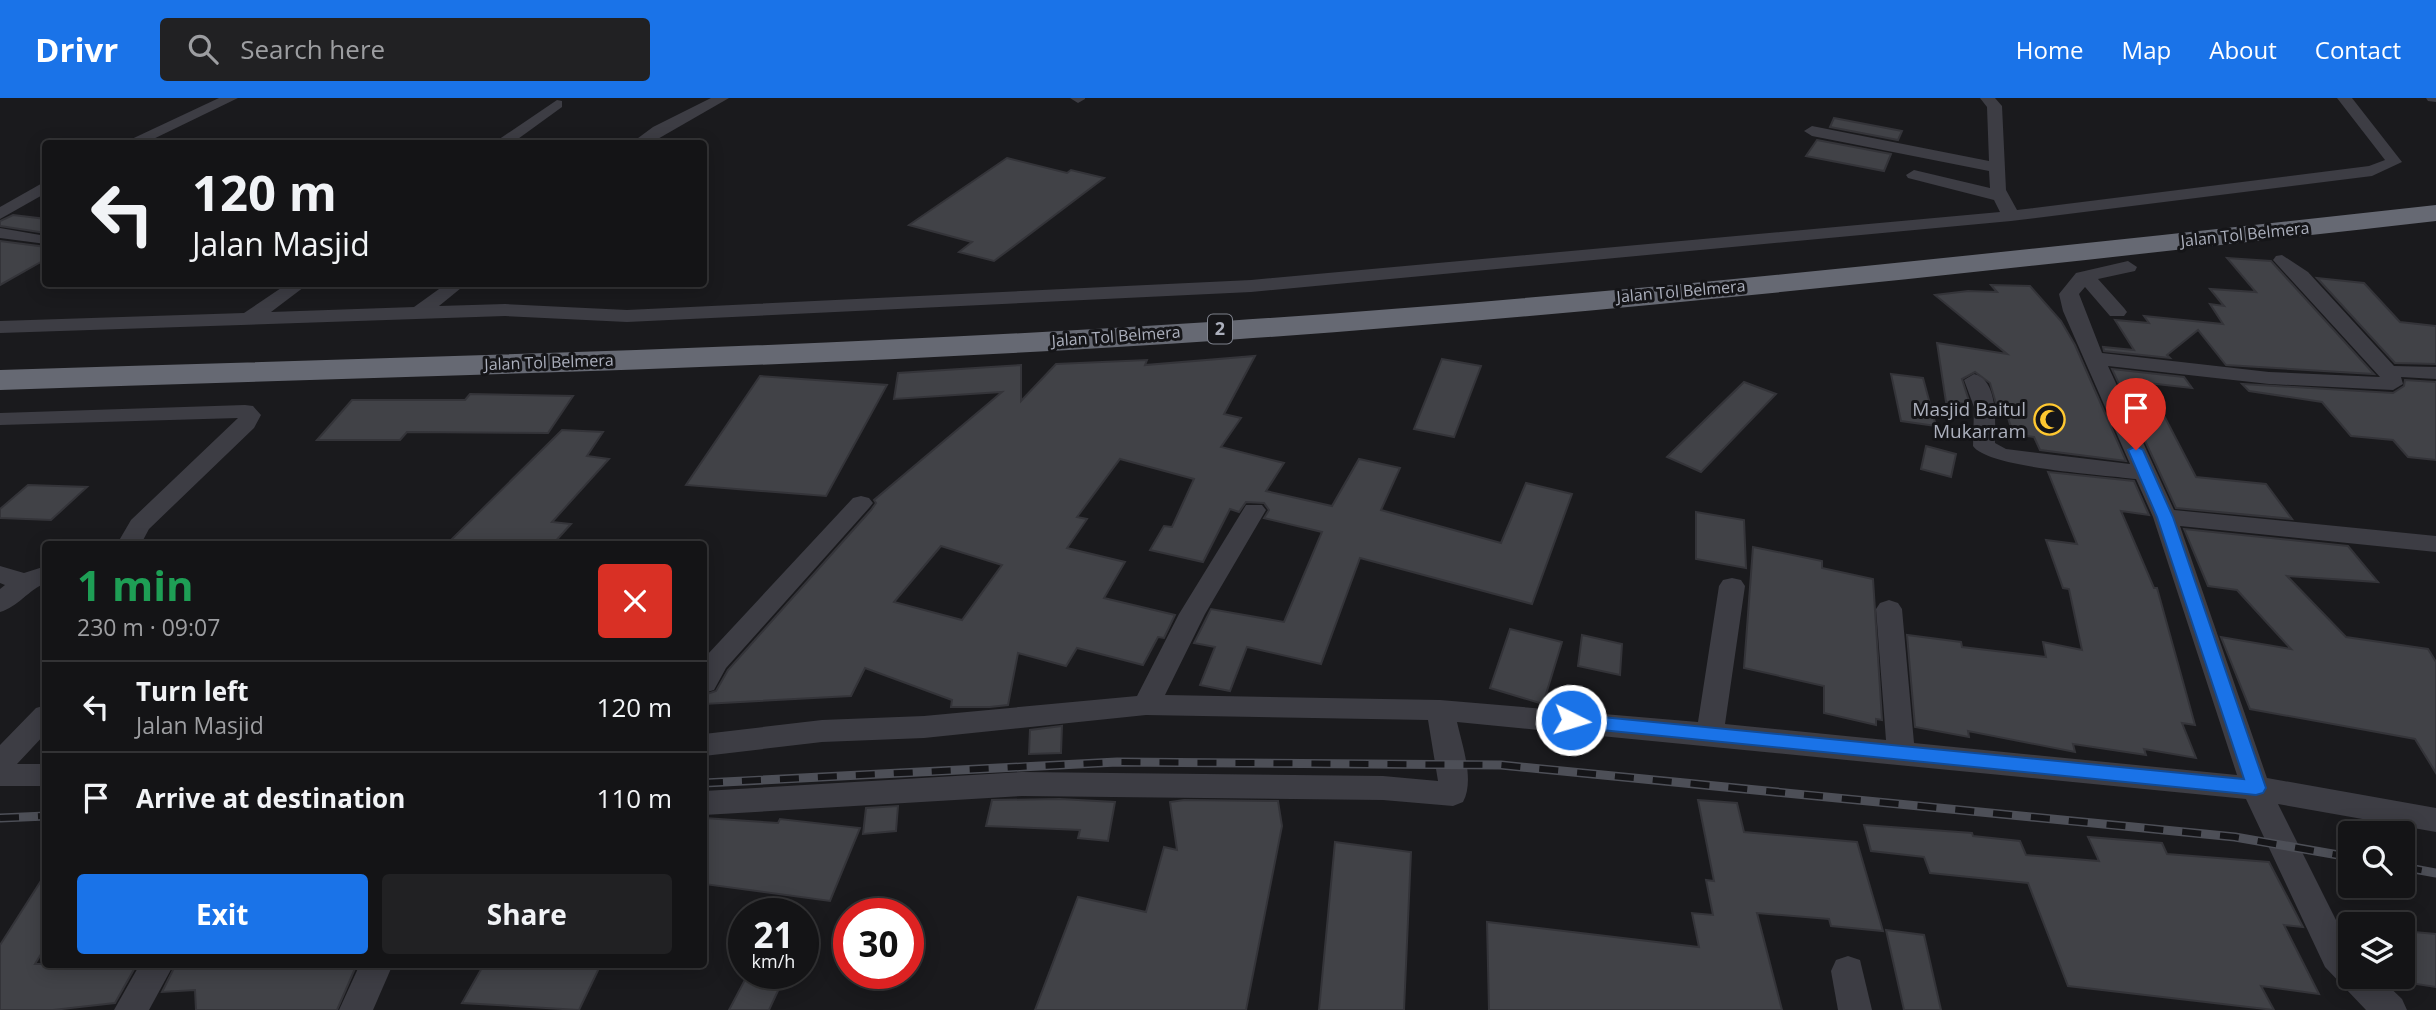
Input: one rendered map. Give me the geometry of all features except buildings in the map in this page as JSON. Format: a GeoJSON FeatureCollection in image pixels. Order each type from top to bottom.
{"type":"FeatureCollection","features":[{"type":"Feature","properties":{"kind":"highway","name":"Jalan Tol Belmera"},"geometry":{"type":"LineString","coordinates":[[0,358],[599,340],[1161,313],[1750,267],[2436,194]]}},
{"type":"Feature","properties":{"kind":"highway","name":"Jalan Tol Belmera"},"geometry":{"type":"LineString","coordinates":[[0,380],[547,363],[1059,341],[1409,316],[1953,266],[2436,213]]}},
{"type":"Feature","properties":{"kind":"street"},"geometry":{"type":"LineString","coordinates":[[138,140],[231,98]]}},
{"type":"Feature","properties":{"kind":"street"},"geometry":{"type":"LineString","coordinates":[[643,140],[662,125],[697,112],[722,98]]}},
{"type":"Feature","properties":{"kind":"street"},"geometry":{"type":"LineString","coordinates":[[1987,98],[1994,106],[2000,196],[2011,216]]}},
{"type":"Feature","properties":{"kind":"street"},"geometry":{"type":"LineString","coordinates":[[0,327],[505,310],[627,316],[1251,286],[2011,216],[2230,191],[2372,171],[2390,165],[2394,162],[2393,158],[2344,98]]}},
{"type":"Feature","properties":{"kind":"street"},"geometry":{"type":"LineString","coordinates":[[506,140],[557,104]]}},
{"type":"Feature","properties":{"kind":"street"},"geometry":{"type":"LineString","coordinates":[[1812,131],[1997,168]]}},
{"type":"Feature","properties":{"kind":"street"},"geometry":{"type":"LineString","coordinates":[[1914,175],[2000,196]]}},
{"type":"Feature","properties":{"kind":"street"},"geometry":{"type":"LineString","coordinates":[[0,214],[42,188]]}},
{"type":"Feature","properties":{"kind":"street"},"geometry":{"type":"LineString","coordinates":[[0,233],[41,240]]}},
{"type":"Feature","properties":{"kind":"street"},"geometry":{"type":"LineString","coordinates":[[2095,358],[2269,378],[2393,384],[2389,373],[2301,276],[2282,260]]}},
{"type":"Feature","properties":{"kind":"street"},"geometry":{"type":"LineString","coordinates":[[2128,267],[2083,277],[2069,294],[2073,311],[2165,517],[2256,788],[2338,958]]}},
{"type":"Feature","properties":{"kind":"street"},"geometry":{"type":"LineString","coordinates":[[2083,277],[2100,290],[2117,312]]}},
{"type":"Feature","properties":{"kind":"street"},"geometry":{"type":"LineString","coordinates":[[251,317],[295,287]]}},
{"type":"Feature","properties":{"kind":"street"},"geometry":{"type":"LineString","coordinates":[[421,312],[453,287]]}},
{"type":"Feature","properties":{"kind":"street"},"geometry":{"type":"LineString","coordinates":[[2389,373],[2407,370],[2436,373]]}},
{"type":"Feature","properties":{"kind":"street"},"geometry":{"type":"LineString","coordinates":[[1974,380],[1985,407],[1984,446],[2000,455],[2146,473]]}},
{"type":"Feature","properties":{"kind":"street"},"geometry":{"type":"LineString","coordinates":[[0,419],[245,411],[250,415],[246,423],[139,525],[131,541]]}},
{"type":"Feature","properties":{"kind":"street"},"geometry":{"type":"LineString","coordinates":[[707,678],[716,662],[861,502]]}},
{"type":"Feature","properties":{"kind":"street"},"geometry":{"type":"LineString","coordinates":[[1146,705],[1192,614],[1254,510]]}},
{"type":"Feature","properties":{"kind":"street"},"geometry":{"type":"LineString","coordinates":[[2165,517],[2436,544]]}},
{"type":"Feature","properties":{"kind":"street"},"geometry":{"type":"LineString","coordinates":[[0,574],[35,578]]}},
{"type":"Feature","properties":{"kind":"street"},"geometry":{"type":"LineString","coordinates":[[0,603],[35,578]]}},
{"type":"Feature","properties":{"kind":"street"},"geometry":{"type":"LineString","coordinates":[[1710,734],[1732,586]]}},
{"type":"Feature","properties":{"kind":"street"},"geometry":{"type":"LineString","coordinates":[[1889,609],[1901,754]]}},
{"type":"Feature","properties":{"kind":"street"},"geometry":{"type":"LineString","coordinates":[[707,746],[822,732],[924,727],[1146,705],[1440,710],[2256,788],[2436,820]]}},
{"type":"Feature","properties":{"kind":"street"},"geometry":{"type":"LineString","coordinates":[[707,803],[1022,784],[1383,788],[1453,794],[1452,765],[1440,710]]}},
{"type":"Feature","properties":{"kind":"street"},"geometry":{"type":"LineString","coordinates":[[0,763],[42,719]]}},
{"type":"Feature","properties":{"kind":"street"},"geometry":{"type":"LineString","coordinates":[[0,775],[42,775]]}},
{"type":"Feature","properties":{"kind":"street"},"geometry":{"type":"LineString","coordinates":[[131,1010],[156,968]]}},
{"type":"Feature","properties":{"kind":"street"},"geometry":{"type":"LineString","coordinates":[[356,1010],[375,968]]}},
{"type":"Feature","properties":{"kind":"street"},"geometry":{"type":"LineString","coordinates":[[1848,971],[1855,1010]]}},
{"type":"Feature","properties":{"kind":"street"},"geometry":{"type":"LineString","coordinates":[[2368,989],[2390,1010]]}},
{"type":"Feature","properties":{"kind":"railway"},"geometry":{"type":"LineString","coordinates":[[707,783],[1117,762],[1501,765],[2235,837],[2338,855]]}},
{"type":"Feature","properties":{"kind":"railway"},"geometry":{"type":"LineString","coordinates":[[0,818],[42,816]]}},
{"type":"Feature","properties":{"kind":"railway"},"geometry":{"type":"LineString","coordinates":[[2415,869],[2436,873]]}},
{"type":"Feature","properties":{"kind":"place","name":"Masjid Baitul Mukarram"},"geometry":{"type":"Point","coordinates":[2049,420]}},
{"type":"Feature","properties":{"kind":"route"},"geometry":{"type":"LineString","coordinates":[[1571,720],[2256,788],[2165,517],[2136,450]]}}]}
